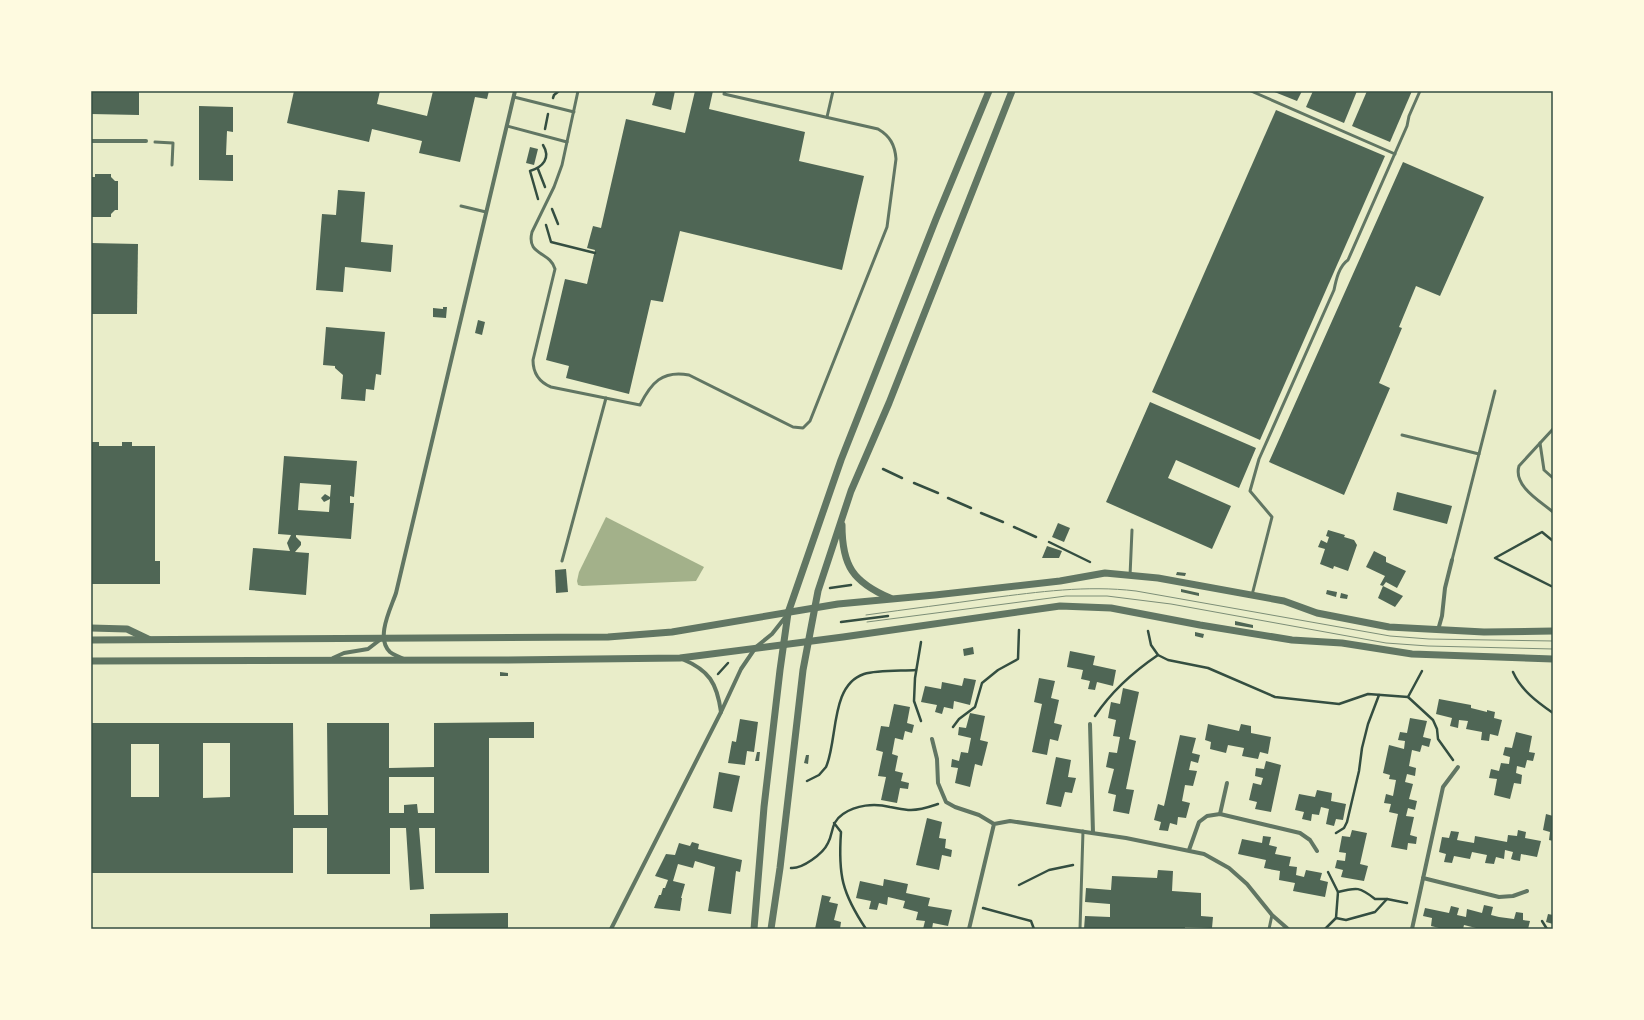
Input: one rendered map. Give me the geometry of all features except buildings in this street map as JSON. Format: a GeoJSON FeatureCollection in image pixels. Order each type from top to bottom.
{"type":"FeatureCollection","features":[{"type":"Feature","properties":{"kind":"street"},"geometry":{"type":"LineString","coordinates":[[404,660],[389,651],[383,638],[383,630],[396,592],[515,91]]}},
{"type":"Feature","properties":{"kind":"street"},"geometry":{"type":"LineString","coordinates":[[754,929],[764,814],[783,644],[788,613],[841,460],[936,219],[989,91]]}},
{"type":"Feature","properties":{"kind":"street"},"geometry":{"type":"LineString","coordinates":[[771,929],[780,868],[803,670],[815,608],[825,568],[851,491],[889,403],[1012,91]]}},
{"type":"Feature","properties":{"kind":"street"},"geometry":{"type":"LineString","coordinates":[[91,141],[146,141]]}},
{"type":"Feature","properties":{"kind":"street"},"geometry":{"type":"LineString","coordinates":[[842,521],[843,552],[851,570],[857,578],[871,588],[892,599]]}},
{"type":"Feature","properties":{"kind":"street"},"geometry":{"type":"LineString","coordinates":[[1438,630],[1442,616],[1445,588],[1452,560]]}},
{"type":"Feature","properties":{"kind":"street"},"geometry":{"type":"LineString","coordinates":[[91,640],[608,637],[672,632],[838,604],[1060,581],[1105,573],[1180,582],[1284,601],[1318,613],[1389,627],[1484,632],[1553,631]]}},
{"type":"Feature","properties":{"kind":"street"},"geometry":{"type":"LineString","coordinates":[[91,661],[328,661],[680,658],[1045,608],[1076,606],[1111,608],[1200,625],[1292,640],[1342,643],[1412,654],[1553,659]]}},
{"type":"Feature","properties":{"kind":"street"},"geometry":{"type":"LineString","coordinates":[[611,929],[721,712],[741,669],[756,647],[772,634],[788,613]]}},
{"type":"Feature","properties":{"kind":"street"},"geometry":{"type":"LineString","coordinates":[[91,628],[127,629],[150,640]]}},
{"type":"Feature","properties":{"kind":"street"},"geometry":{"type":"LineString","coordinates":[[328,661],[344,653],[368,649],[383,638]]}},
{"type":"Feature","properties":{"kind":"street"},"geometry":{"type":"LineString","coordinates":[[680,658],[696,666],[712,679],[717,692],[721,712]]}},
{"type":"Feature","properties":{"kind":"street"},"geometry":{"type":"LineString","coordinates":[[1090,724],[1093,832]]}},
{"type":"Feature","properties":{"kind":"street"},"geometry":{"type":"LineString","coordinates":[[932,739],[937,758],[938,782],[946,802],[955,807],[979,815],[994,824],[1010,821],[1042,824],[1070,831],[1093,832],[1204,854],[1229,868],[1247,884],[1272,916],[1288,929]]}},
{"type":"Feature","properties":{"kind":"street"},"geometry":{"type":"LineString","coordinates":[[1412,929],[1443,787],[1458,767]]}},
{"type":"Feature","properties":{"kind":"street"},"geometry":{"type":"LineString","coordinates":[[1220,814],[1227,783]]}},
{"type":"Feature","properties":{"kind":"street"},"geometry":{"type":"LineString","coordinates":[[1189,850],[1199,822],[1207,816],[1220,814],[1300,833],[1310,840],[1317,851]]}},
{"type":"Feature","properties":{"kind":"street"},"geometry":{"type":"LineString","coordinates":[[969,929],[994,824]]}},
{"type":"Feature","properties":{"kind":"street"},"geometry":{"type":"LineString","coordinates":[[1423,878],[1500,897],[1513,896],[1527,891]]}},
{"type":"Feature","properties":{"kind":"lane"},"geometry":{"type":"LineString","coordinates":[[578,91],[562,165],[554,187],[530,236],[536,251],[550,259],[555,269],[533,366],[537,377],[546,385],[640,405],[650,387],[655,382],[668,375],[682,374],[696,377],[793,427],[803,428],[808,426],[887,227],[896,159],[892,143],[884,133],[878,129],[724,94],[725,91]]}},
{"type":"Feature","properties":{"kind":"lane"},"geometry":{"type":"LineString","coordinates":[[827,117],[833,91]]}},
{"type":"Feature","properties":{"kind":"lane"},"geometry":{"type":"LineString","coordinates":[[1251,91],[1395,154]]}},
{"type":"Feature","properties":{"kind":"lane"},"geometry":{"type":"LineString","coordinates":[[1252,595],[1272,517],[1250,491],[1259,459],[1334,290],[1336,281],[1344,263],[1348,260],[1395,154],[1407,126],[1408,116],[1420,91]]}},
{"type":"Feature","properties":{"kind":"lane"},"geometry":{"type":"LineString","coordinates":[[514,97],[574,112]]}},
{"type":"Feature","properties":{"kind":"lane"},"geometry":{"type":"LineString","coordinates":[[507,126],[567,142]]}},
{"type":"Feature","properties":{"kind":"lane"},"geometry":{"type":"LineString","coordinates":[[155,142],[173,143],[172,165]]}},
{"type":"Feature","properties":{"kind":"lane"},"geometry":{"type":"LineString","coordinates":[[461,206],[486,212]]}},
{"type":"Feature","properties":{"kind":"lane"},"geometry":{"type":"LineString","coordinates":[[1452,560],[1495,392]]}},
{"type":"Feature","properties":{"kind":"lane"},"geometry":{"type":"LineString","coordinates":[[562,561],[606,398]]}},
{"type":"Feature","properties":{"kind":"lane"},"geometry":{"type":"LineString","coordinates":[[1553,429],[1519,466],[1518,476],[1524,487],[1553,512]]}},
{"type":"Feature","properties":{"kind":"lane"},"geometry":{"type":"LineString","coordinates":[[1402,435],[1479,454]]}},
{"type":"Feature","properties":{"kind":"lane"},"geometry":{"type":"LineString","coordinates":[[1540,443],[1544,470],[1553,478]]}},
{"type":"Feature","properties":{"kind":"lane"},"geometry":{"type":"LineString","coordinates":[[1130,576],[1132,530]]}},
{"type":"Feature","properties":{"kind":"lane"},"geometry":{"type":"LineString","coordinates":[[1080,929],[1083,831]]}},
{"type":"Feature","properties":{"kind":"lane"},"geometry":{"type":"LineString","coordinates":[[1269,929],[1272,916]]}},
{"type":"Feature","properties":{"kind":"path"},"geometry":{"type":"LineString","coordinates":[[883,469],[902,478]]}},
{"type":"Feature","properties":{"kind":"path"},"geometry":{"type":"LineString","coordinates":[[914,483],[938,493]]}},
{"type":"Feature","properties":{"kind":"path"},"geometry":{"type":"LineString","coordinates":[[948,498],[971,508]]}},
{"type":"Feature","properties":{"kind":"path"},"geometry":{"type":"LineString","coordinates":[[981,513],[1003,522]]}},
{"type":"Feature","properties":{"kind":"path"},"geometry":{"type":"LineString","coordinates":[[1014,527],[1036,537]]}},
{"type":"Feature","properties":{"kind":"path"},"geometry":{"type":"LineString","coordinates":[[1553,542],[1542,532],[1495,558],[1553,587]]}},
{"type":"Feature","properties":{"kind":"path"},"geometry":{"type":"LineString","coordinates":[[1049,542],[1090,562]]}},
{"type":"Feature","properties":{"kind":"path"},"geometry":{"type":"LineString","coordinates":[[829,588],[851,585],[854,582]]}},
{"type":"Feature","properties":{"kind":"path"},"geometry":{"type":"LineString","coordinates":[[837,588],[837,594]]}},
{"type":"Feature","properties":{"kind":"path"},"geometry":{"type":"LineString","coordinates":[[841,622],[888,616]]}},
{"type":"Feature","properties":{"kind":"path"},"geometry":{"type":"LineString","coordinates":[[840,617],[842,626]]}},
{"type":"Feature","properties":{"kind":"path"},"geometry":{"type":"LineString","coordinates":[[953,727],[959,719],[975,707],[982,683],[998,670],[1018,659],[1019,630]]}},
{"type":"Feature","properties":{"kind":"path"},"geometry":{"type":"LineString","coordinates":[[1148,631],[1151,645],[1158,655],[1168,660],[1208,668],[1275,698],[1339,704],[1368,694],[1408,697],[1433,720],[1437,729],[1438,739],[1458,767]]}},
{"type":"Feature","properties":{"kind":"path"},"geometry":{"type":"LineString","coordinates":[[921,642],[916,670],[914,701],[921,721]]}},
{"type":"Feature","properties":{"kind":"path"},"geometry":{"type":"LineString","coordinates":[[1090,724],[1104,702],[1138,669],[1158,655]]}},
{"type":"Feature","properties":{"kind":"path"},"geometry":{"type":"LineString","coordinates":[[716,676],[728,663]]}},
{"type":"Feature","properties":{"kind":"path"},"geometry":{"type":"LineString","coordinates":[[807,781],[819,775],[826,767],[840,698],[851,681],[865,674],[916,670]]}},
{"type":"Feature","properties":{"kind":"path"},"geometry":{"type":"LineString","coordinates":[[1408,697],[1422,671]]}},
{"type":"Feature","properties":{"kind":"path"},"geometry":{"type":"LineString","coordinates":[[1514,672],[1517,681],[1537,702],[1553,713]]}},
{"type":"Feature","properties":{"kind":"path"},"geometry":{"type":"LineString","coordinates":[[1336,833],[1344,828],[1347,822],[1359,771],[1365,736],[1379,695]]}},
{"type":"Feature","properties":{"kind":"path"},"geometry":{"type":"LineString","coordinates":[[794,868],[820,854],[828,844],[834,823],[841,815],[852,809],[862,806],[876,805],[911,810],[924,809],[939,804]]}},
{"type":"Feature","properties":{"kind":"path"},"geometry":{"type":"LineString","coordinates":[[834,823],[841,832],[839,857],[840,874],[844,888],[852,908],[866,929]]}},
{"type":"Feature","properties":{"kind":"path"},"geometry":{"type":"LineString","coordinates":[[1019,885],[1049,870],[1081,863]]}},
{"type":"Feature","properties":{"kind":"path"},"geometry":{"type":"LineString","coordinates":[[1325,929],[1336,918],[1338,892],[1328,872]]}},
{"type":"Feature","properties":{"kind":"path"},"geometry":{"type":"LineString","coordinates":[[1338,892],[1352,888],[1364,890],[1375,899],[1407,902]]}},
{"type":"Feature","properties":{"kind":"path"},"geometry":{"type":"LineString","coordinates":[[1336,918],[1346,920],[1375,912],[1387,899]]}},
{"type":"Feature","properties":{"kind":"path"},"geometry":{"type":"LineString","coordinates":[[983,908],[1031,921],[1034,929]]}},
{"type":"Feature","properties":{"kind":"path"},"geometry":{"type":"LineString","coordinates":[[1542,921],[1547,929]]}},
{"type":"Feature","properties":{"kind":"shaded area"},"geometry":{"type":"Polygon","coordinates":[[[606,517],[704,567],[696,581],[578,585],[577,581],[579,572],[606,517]]]}},
{"type":"Feature","properties":{"kind":"tram line"},"geometry":{"type":"LineString","coordinates":[[866,615],[1045,592],[1081,589],[1117,589],[1136,591],[1390,636],[1429,639],[1553,641]]}},
{"type":"Feature","properties":{"kind":"tram line"},"geometry":{"type":"LineString","coordinates":[[867,622],[1066,596],[1107,596],[1171,604],[1386,643],[1428,646],[1553,649]]}}]}
